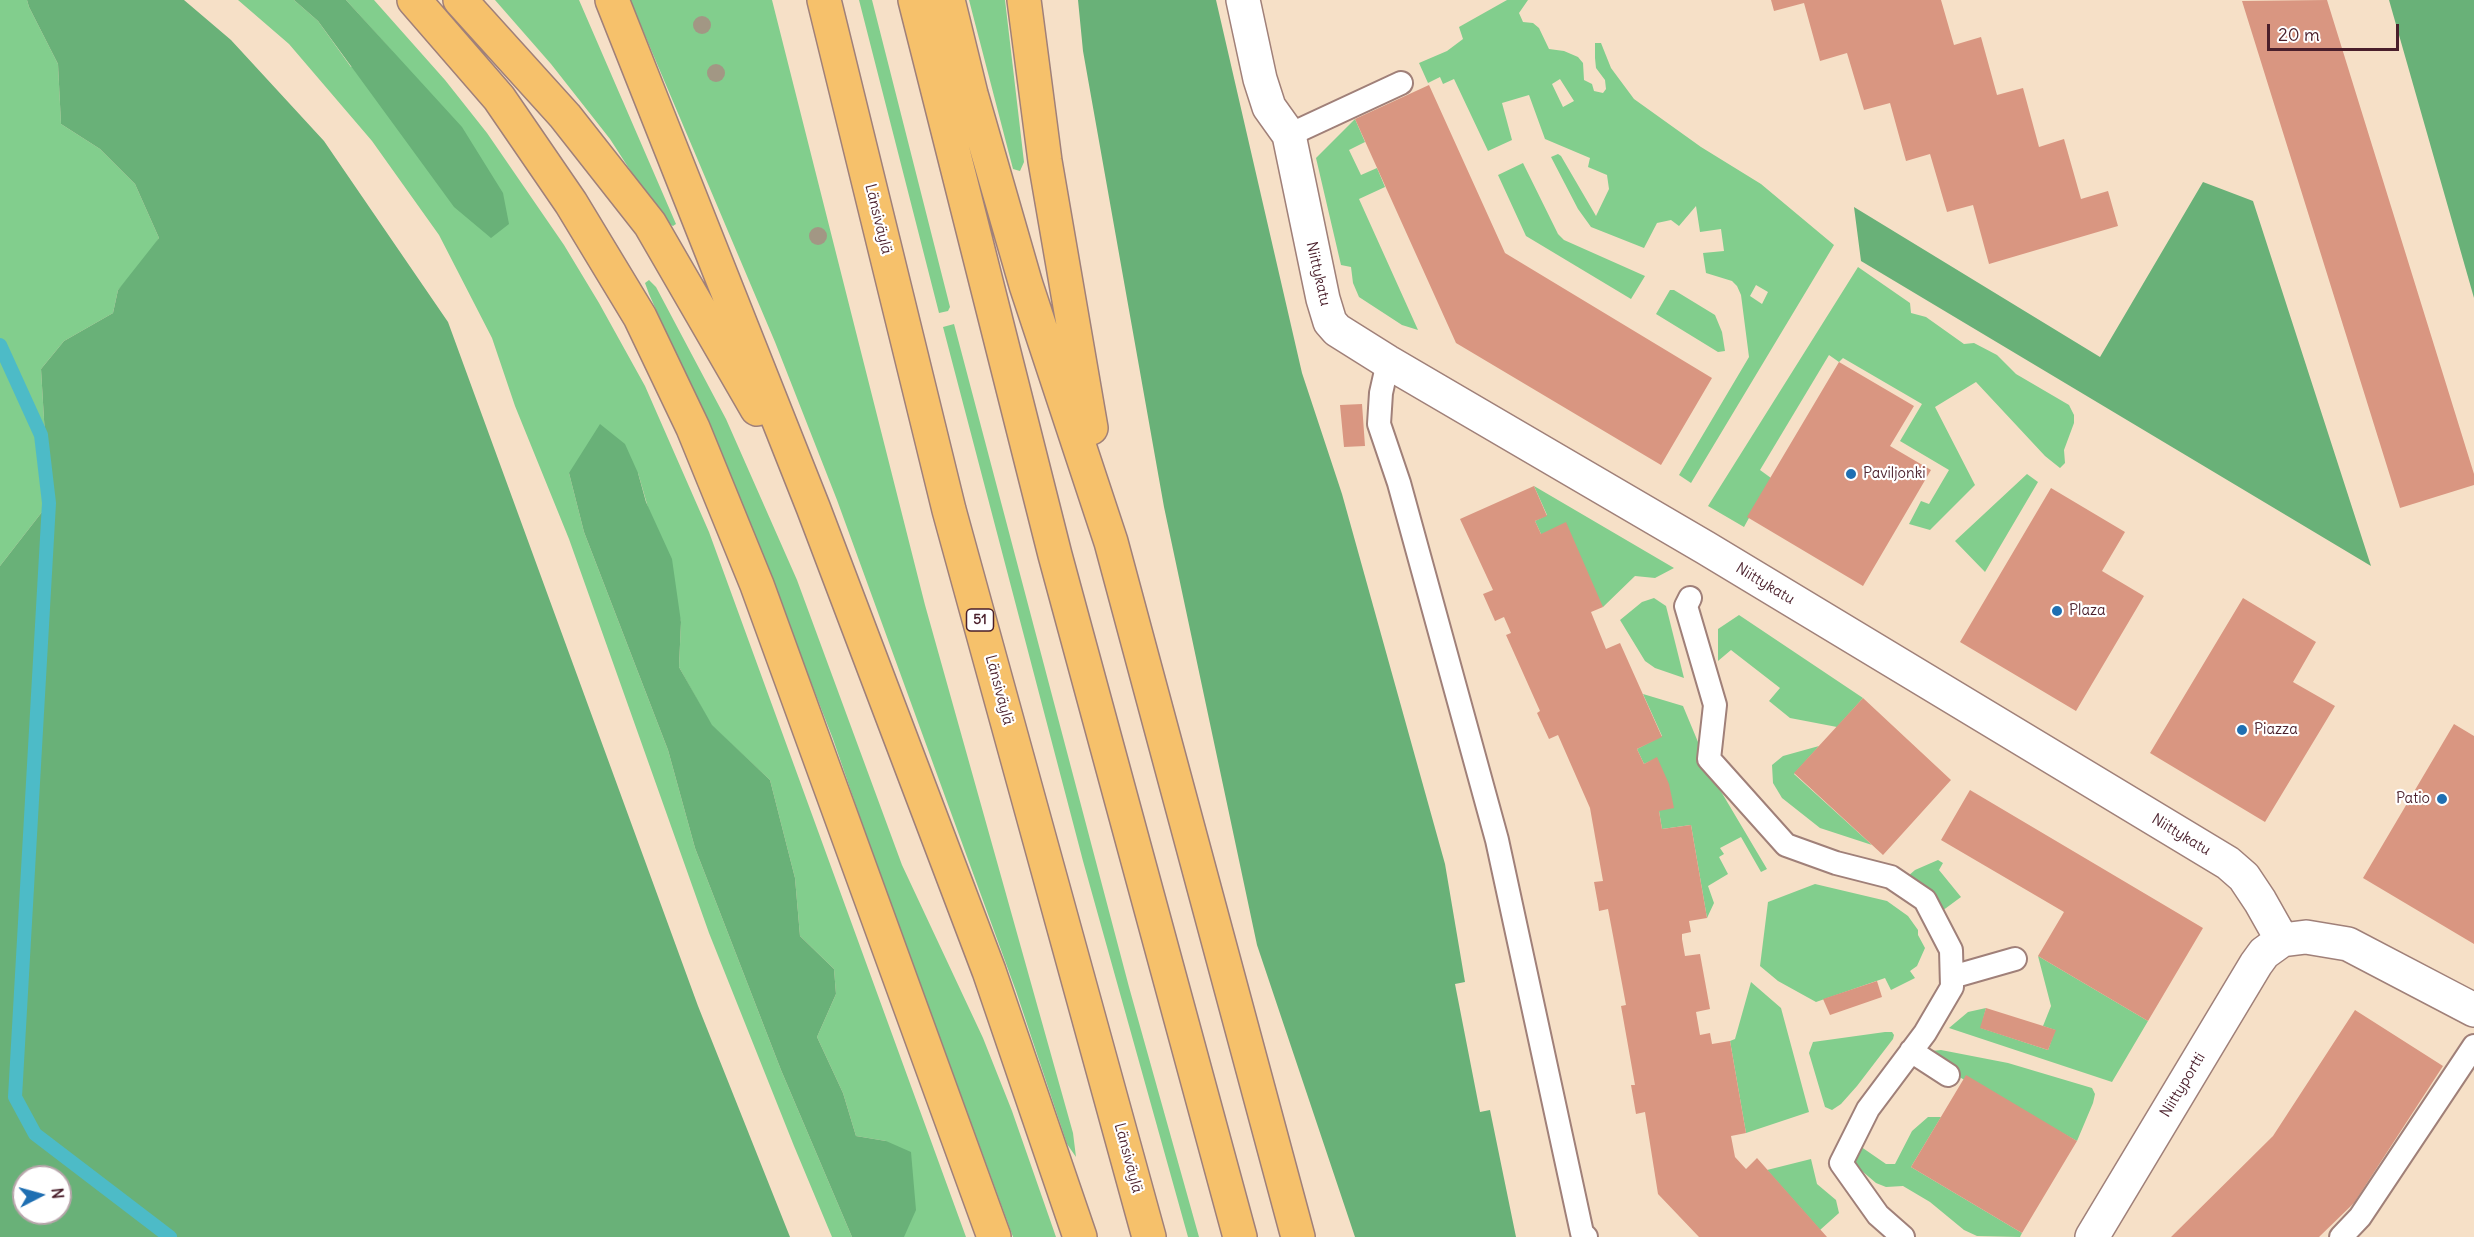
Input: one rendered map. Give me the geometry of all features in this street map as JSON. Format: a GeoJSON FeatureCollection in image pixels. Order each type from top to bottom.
{"type":"FeatureCollection","features":[{"type":"Feature","properties":{"kind":"highway"},"geometry":{"type":"LineString","coordinates":[[414,0],[499,98],[571,203],[640,317],[693,428],[757,585],[994,1237]]}},
{"type":"Feature","properties":{"kind":"highway"},"geometry":{"type":"LineString","coordinates":[[460,0],[565,116],[650,224],[813,507]]}},
{"type":"Feature","properties":{"kind":"highway"},"geometry":{"type":"LineString","coordinates":[[612,0],[813,507],[989,971],[1080,1237]]}},
{"type":"Feature","properties":{"kind":"highway","name":"Länsiväylä"},"geometry":{"type":"LineString","coordinates":[[824,0],[949,510],[1149,1237]]}},
{"type":"Feature","properties":{"kind":"highway"},"geometry":{"type":"LineString","coordinates":[[915,0],[1055,555],[1240,1237]]}},
{"type":"Feature","properties":{"kind":"highway"},"geometry":{"type":"LineString","coordinates":[[948,0],[971,94],[1026,285],[1111,542],[1298,1237]]}},
{"type":"Feature","properties":{"kind":"highway"},"geometry":{"type":"LineString","coordinates":[[1024,0],[1045,161],[1111,542]]}},
{"type":"Feature","properties":{"kind":"street","name":"Niittykatu"},"geometry":{"type":"LineString","coordinates":[[1243,0],[1260,79],[1269,107],[1289,135],[1323,299],[1330,322],[1337,330],[1706,548],[2228,863],[2244,877],[2260,900],[2282,940]]}},
{"type":"Feature","properties":{"kind":"street"},"geometry":{"type":"LineString","coordinates":[[2282,940],[2306,937],[2348,944],[2474,1010]]}},
{"type":"Feature","properties":{"kind":"street","name":"Niittyportti"},"geometry":{"type":"LineString","coordinates":[[2092,1237],[2256,963],[2264,953],[2282,940]]}},
{"type":"Feature","properties":{"kind":"lane"},"geometry":{"type":"LineString","coordinates":[[1289,135],[1401,83]]}},
{"type":"Feature","properties":{"kind":"lane"},"geometry":{"type":"LineString","coordinates":[[1388,362],[1380,393],[1379,424],[1399,483],[1497,840],[1582,1233],[1586,1237]]}},
{"type":"Feature","properties":{"kind":"lane"},"geometry":{"type":"LineString","coordinates":[[1690,598],[1686,606],[1715,705],[1709,759],[1786,845],[1836,863],[1891,877],[1925,900],[1951,950],[1952,987],[1925,1033],[1868,1109],[1841,1162],[1878,1215],[1903,1237]]}},
{"type":"Feature","properties":{"kind":"lane"},"geometry":{"type":"LineString","coordinates":[[1952,977],[2015,959]]}},
{"type":"Feature","properties":{"kind":"lane"},"geometry":{"type":"LineString","coordinates":[[2341,1237],[2362,1227],[2474,1046]]}},
{"type":"Feature","properties":{"kind":"lane"},"geometry":{"type":"LineString","coordinates":[[1911,1051],[1948,1075]]}},
{"type":"Feature","properties":{"kind":"green space"},"geometry":{"type":"Polygon","coordinates":[[[0,0],[27,0],[58,64],[61,124],[100,149],[135,184],[159,238],[147,259],[118,290],[113,313],[64,341],[41,369],[49,503],[0,566],[0,0]]]}},
{"type":"Feature","properties":{"kind":"green space"},"geometry":{"type":"Polygon","coordinates":[[[27,0],[184,0],[231,40],[324,141],[448,322],[698,1006],[790,1237],[0,1237],[0,566],[49,503],[41,369],[64,341],[113,313],[118,290],[159,238],[135,184],[100,149],[61,124],[58,64],[27,0]]]}},
{"type":"Feature","properties":{"kind":"green space"},"geometry":{"type":"Polygon","coordinates":[[[238,0],[294,0],[318,21],[351,67],[392,51],[346,0],[374,0],[445,80],[487,133],[564,245],[599,303],[645,386],[709,532],[966,1237],[904,1237],[886,1141],[856,1136],[843,1093],[817,1037],[836,994],[834,969],[800,936],[795,878],[770,780],[711,725],[679,667],[681,622],[638,473],[569,473],[584,532],[668,750],[695,848],[781,1070],[852,1237],[832,1237],[709,933],[569,539],[515,406],[492,338],[439,235],[372,141],[289,44],[238,0]]]}},
{"type":"Feature","properties":{"kind":"green space"},"geometry":{"type":"Polygon","coordinates":[[[294,0],[346,0],[462,127],[503,193],[509,224],[491,238],[454,207],[318,21],[294,0]]]}},
{"type":"Feature","properties":{"kind":"green space"},"geometry":{"type":"Polygon","coordinates":[[[495,0],[579,0],[676,224],[673,226],[663,221],[610,139],[551,64],[495,0]]]}},
{"type":"Feature","properties":{"kind":"green space"},"geometry":{"type":"Polygon","coordinates":[[[630,0],[772,0],[925,605],[1073,1133],[1076,1157],[1067,1144],[1016,991],[837,500],[775,342],[630,0]]]}},
{"type":"Feature","properties":{"kind":"green space"},"geometry":{"type":"Polygon","coordinates":[[[859,0],[872,0],[950,307],[948,311],[939,313],[859,0]]]}},
{"type":"Feature","properties":{"kind":"green space"},"geometry":{"type":"Polygon","coordinates":[[[969,0],[1005,0],[1024,162],[1020,171],[1013,169],[969,0]]]}},
{"type":"Feature","properties":{"kind":"green space"},"geometry":{"type":"Polygon","coordinates":[[[1078,0],[1216,0],[1302,373],[1342,494],[1445,864],[1465,982],[1455,984],[1480,1112],[1490,1110],[1516,1237],[1355,1237],[1257,945],[1164,507],[1083,51],[1078,0]]]}},
{"type":"Feature","properties":{"kind":"green space"},"geometry":{"type":"Polygon","coordinates":[[[1507,0],[1528,0],[1519,13],[1523,22],[1533,23],[1539,28],[1549,49],[1564,51],[1578,57],[1583,63],[1584,80],[1592,84],[1594,91],[1603,93],[1606,89],[1605,80],[1596,68],[1595,43],[1601,43],[1611,68],[1634,99],[1701,147],[1761,184],[1834,245],[1691,483],[1679,475],[1749,357],[1741,295],[1737,286],[1732,281],[1706,273],[1703,253],[1724,251],[1721,229],[1700,232],[1696,206],[1679,226],[1671,220],[1657,223],[1644,248],[1591,227],[1578,209],[1551,157],[1558,154],[1561,156],[1596,216],[1609,189],[1607,175],[1588,167],[1590,158],[1545,139],[1529,95],[1502,103],[1512,140],[1488,151],[1454,79],[1443,84],[1440,77],[1428,83],[1419,63],[1447,51],[1463,39],[1459,27],[1507,0]],[[1560,79],[1552,84],[1563,107],[1574,101],[1560,79]],[[1756,285],[1750,296],[1762,304],[1768,292],[1756,285]]]}},
{"type":"Feature","properties":{"kind":"green space"},"geometry":{"type":"Polygon","coordinates":[[[2389,0],[2474,0],[2474,298],[2389,0]]]}},
{"type":"Feature","properties":{"kind":"green space"},"geometry":{"type":"Polygon","coordinates":[[[1355,119],[1365,142],[1349,150],[1361,175],[1377,168],[1385,187],[1359,199],[1418,330],[1402,325],[1359,297],[1353,283],[1351,267],[1341,265],[1316,158],[1355,119]]]}},
{"type":"Feature","properties":{"kind":"green space"},"geometry":{"type":"Polygon","coordinates":[[[1523,163],[1558,234],[1564,240],[1645,276],[1631,299],[1526,236],[1498,175],[1523,163]]]}},
{"type":"Feature","properties":{"kind":"green space"},"geometry":{"type":"Polygon","coordinates":[[[2203,182],[2253,201],[2371,566],[1861,261],[1854,207],[2100,357],[2203,182]]]}},
{"type":"Feature","properties":{"kind":"green space"},"geometry":{"type":"Polygon","coordinates":[[[1858,267],[1910,303],[1911,313],[1926,317],[1964,344],[1974,343],[1997,355],[2016,374],[2069,405],[2074,415],[2074,423],[2064,450],[2065,463],[2060,468],[2045,456],[1976,382],[1935,407],[1975,485],[1930,530],[1909,524],[1921,501],[1929,504],[1949,470],[1900,441],[1922,404],[1843,358],[1839,362],[1829,355],[1760,470],[1771,478],[1744,527],[1708,506],[1858,267]]]}},
{"type":"Feature","properties":{"kind":"green space"},"geometry":{"type":"Polygon","coordinates":[[[649,280],[656,287],[726,419],[797,580],[902,865],[983,1038],[1012,1111],[1056,1237],[1013,1237],[873,855],[833,739],[737,492],[649,294],[645,283],[649,280]]]}},
{"type":"Feature","properties":{"kind":"green space"},"geometry":{"type":"Polygon","coordinates":[[[1670,290],[1674,290],[1715,315],[1722,332],[1725,351],[1718,352],[1656,314],[1670,290]]]}},
{"type":"Feature","properties":{"kind":"green space"},"geometry":{"type":"Polygon","coordinates":[[[954,324],[1129,987],[1199,1237],[1188,1237],[1083,861],[943,327],[954,324]]]}},
{"type":"Feature","properties":{"kind":"green space"},"geometry":{"type":"Polygon","coordinates":[[[600,424],[625,444],[638,473],[646,502],[672,559],[681,622],[679,667],[712,725],[770,780],[795,878],[800,936],[834,969],[836,994],[817,1037],[843,1093],[856,1136],[886,1141],[911,1152],[916,1210],[904,1237],[852,1237],[781,1070],[695,848],[668,750],[584,532],[569,473],[600,424]]]}},
{"type":"Feature","properties":{"kind":"green space"},"geometry":{"type":"Polygon","coordinates":[[[2027,474],[2038,482],[1985,572],[1955,541],[2027,474]]]}},
{"type":"Feature","properties":{"kind":"green space"},"geometry":{"type":"Polygon","coordinates":[[[1534,486],[1674,568],[1655,578],[1635,576],[1603,607],[1541,534],[1535,521],[1547,515],[1534,486]]]}},
{"type":"Feature","properties":{"kind":"green space"},"geometry":{"type":"Polygon","coordinates":[[[1654,598],[1666,606],[1684,678],[1655,668],[1645,661],[1620,620],[1642,602],[1654,598]]]}},
{"type":"Feature","properties":{"kind":"green space"},"geometry":{"type":"Polygon","coordinates":[[[1739,615],[1863,698],[1837,727],[1790,718],[1769,701],[1780,688],[1731,650],[1718,661],[1718,629],[1739,615]]]}},
{"type":"Feature","properties":{"kind":"green space"},"geometry":{"type":"Polygon","coordinates":[[[1643,694],[1683,706],[1713,778],[1767,869],[1761,872],[1741,837],[1720,848],[1724,854],[1719,857],[1728,874],[1708,886],[1714,903],[1707,918],[1691,825],[1662,829],[1657,758],[1644,764],[1637,749],[1662,736],[1643,694]]]}},
{"type":"Feature","properties":{"kind":"green space"},"geometry":{"type":"Polygon","coordinates":[[[1819,746],[1794,774],[1872,845],[1820,828],[1782,798],[1773,783],[1772,765],[1783,756],[1819,746]]]}},
{"type":"Feature","properties":{"kind":"green space"},"geometry":{"type":"Polygon","coordinates":[[[1938,860],[1943,863],[1939,870],[1961,897],[1942,911],[1907,877],[1915,870],[1938,860]]]}},
{"type":"Feature","properties":{"kind":"green space"},"geometry":{"type":"Polygon","coordinates":[[[1815,884],[1887,901],[1908,916],[1918,930],[1918,935],[1925,948],[1917,966],[1910,971],[1915,978],[1891,990],[1885,978],[1816,1002],[1778,981],[1760,966],[1768,902],[1815,884]]]}},
{"type":"Feature","properties":{"kind":"green space"},"geometry":{"type":"Polygon","coordinates":[[[2038,956],[2148,1021],[2112,1082],[1949,1028],[1968,1012],[1986,1008],[1981,1028],[2048,1050],[2055,1030],[2043,1026],[2051,1006],[2038,956]]]}},
{"type":"Feature","properties":{"kind":"green space"},"geometry":{"type":"Polygon","coordinates":[[[1751,982],[1781,1008],[1809,1112],[1746,1133],[1730,1041],[1735,1039],[1751,982]]]}},
{"type":"Feature","properties":{"kind":"green space"},"geometry":{"type":"Polygon","coordinates":[[[1892,1032],[1893,1039],[1857,1086],[1841,1104],[1832,1110],[1825,1107],[1809,1053],[1813,1042],[1892,1032]]]}},
{"type":"Feature","properties":{"kind":"green space"},"geometry":{"type":"Polygon","coordinates":[[[1941,1050],[2008,1063],[2092,1088],[2095,1094],[2093,1103],[2077,1141],[1950,1072],[1931,1051],[1941,1050]]]}},
{"type":"Feature","properties":{"kind":"green space"},"geometry":{"type":"Polygon","coordinates":[[[1928,1117],[1941,1117],[1911,1167],[2022,1233],[2020,1237],[1977,1236],[1964,1230],[1930,1202],[1903,1186],[1886,1187],[1876,1183],[1849,1160],[1857,1144],[1886,1164],[1895,1164],[1912,1131],[1928,1117]]]}},
{"type":"Feature","properties":{"kind":"green space"},"geometry":{"type":"Polygon","coordinates":[[[1811,1159],[1817,1184],[1836,1200],[1839,1213],[1820,1230],[1767,1170],[1811,1159]]]}},
{"type":"Feature","properties":{"kind":"building"},"geometry":{"type":"Polygon","coordinates":[[[1771,0],[1941,0],[1954,45],[1981,37],[1997,95],[2023,88],[2039,147],[2064,139],[2081,199],[2108,191],[2118,226],[1989,264],[1973,205],[1947,212],[1930,154],[1906,161],[1890,103],[1864,110],[1847,53],[1820,61],[1804,3],[1774,11],[1771,0]]]}},
{"type":"Feature","properties":{"kind":"building"},"geometry":{"type":"Polygon","coordinates":[[[2327,0],[2474,474],[2474,485],[2400,508],[2242,1],[2327,0]]]}},
{"type":"Feature","properties":{"kind":"building"},"geometry":{"type":"Polygon","coordinates":[[[1429,85],[1505,253],[1712,378],[1661,465],[1456,343],[1355,119],[1429,85]]]}},
{"type":"Feature","properties":{"kind":"building","name":"Paviljonki"},"geometry":{"type":"Polygon","coordinates":[[[1839,362],[1914,406],[1890,446],[1931,470],[1863,586],[1747,517],[1839,362]]]}},
{"type":"Feature","properties":{"kind":"building"},"geometry":{"type":"Polygon","coordinates":[[[1362,404],[1365,446],[1344,447],[1340,405],[1362,404]]]}},
{"type":"Feature","properties":{"kind":"building"},"geometry":{"type":"Polygon","coordinates":[[[1534,486],[1547,516],[1535,521],[1541,534],[1566,522],[1603,607],[1591,612],[1606,649],[1620,643],[1662,737],[1637,749],[1644,764],[1657,757],[1669,784],[1674,808],[1659,811],[1662,829],[1691,825],[1707,918],[1689,921],[1691,932],[1682,934],[1682,939],[1685,956],[1700,954],[1710,1009],[1696,1012],[1700,1035],[1710,1033],[1712,1044],[1730,1041],[1746,1133],[1731,1136],[1735,1157],[1746,1169],[1757,1158],[1827,1237],[1699,1237],[1658,1194],[1645,1112],[1636,1114],[1631,1085],[1635,1085],[1621,1006],[1626,1005],[1608,909],[1599,911],[1594,882],[1603,881],[1590,808],[1558,735],[1549,739],[1537,713],[1540,711],[1506,635],[1511,633],[1504,617],[1495,621],[1483,594],[1493,590],[1460,519],[1534,486]]]}},
{"type":"Feature","properties":{"kind":"building","name":"Plaza"},"geometry":{"type":"Polygon","coordinates":[[[2051,488],[2125,532],[2102,571],[2144,596],[2076,711],[1960,642],[2051,488]]]}},
{"type":"Feature","properties":{"kind":"building","name":"Piazza"},"geometry":{"type":"Polygon","coordinates":[[[2243,598],[2316,642],[2293,682],[2335,706],[2265,822],[2150,753],[2243,598]]]}},
{"type":"Feature","properties":{"kind":"building"},"geometry":{"type":"Polygon","coordinates":[[[1863,698],[1951,780],[1883,855],[1794,773],[1863,698]]]}},
{"type":"Feature","properties":{"kind":"building","name":"Patio"},"geometry":{"type":"Polygon","coordinates":[[[2454,724],[2474,736],[2474,944],[2363,878],[2454,724]]]}},
{"type":"Feature","properties":{"kind":"building"},"geometry":{"type":"Polygon","coordinates":[[[1970,790],[2203,928],[2148,1021],[2038,956],[2064,912],[1941,840],[1970,790]]]}},
{"type":"Feature","properties":{"kind":"building"},"geometry":{"type":"Polygon","coordinates":[[[1877,981],[1882,997],[1830,1015],[1823,999],[1877,981]]]}},
{"type":"Feature","properties":{"kind":"building"},"geometry":{"type":"Polygon","coordinates":[[[1986,1008],[2056,1030],[2048,1050],[1980,1028],[1986,1008]]]}},
{"type":"Feature","properties":{"kind":"building"},"geometry":{"type":"Polygon","coordinates":[[[2355,1010],[2443,1066],[2354,1203],[2319,1237],[2171,1237],[2273,1136],[2355,1010]]]}},
{"type":"Feature","properties":{"kind":"building"},"geometry":{"type":"Polygon","coordinates":[[[1966,1075],[2077,1141],[2022,1233],[1911,1167],[1966,1075]]]}},
{"type":"Feature","properties":{"kind":"waterway"},"geometry":{"type":"LineString","coordinates":[[0,345],[41,435],[49,503],[15,1097],[35,1134],[170,1237]]}},
{"type":"Feature","properties":{"kind":"place","name":"Paviljonki"},"geometry":{"type":"Point","coordinates":[1851,474]}},
{"type":"Feature","properties":{"kind":"place","name":"Plaza"},"geometry":{"type":"Point","coordinates":[2057,611]}},
{"type":"Feature","properties":{"kind":"place","name":"Piazza"},"geometry":{"type":"Point","coordinates":[2242,730]}},
{"type":"Feature","properties":{"kind":"place","name":"Patio"},"geometry":{"type":"Point","coordinates":[2442,799]}}]}
